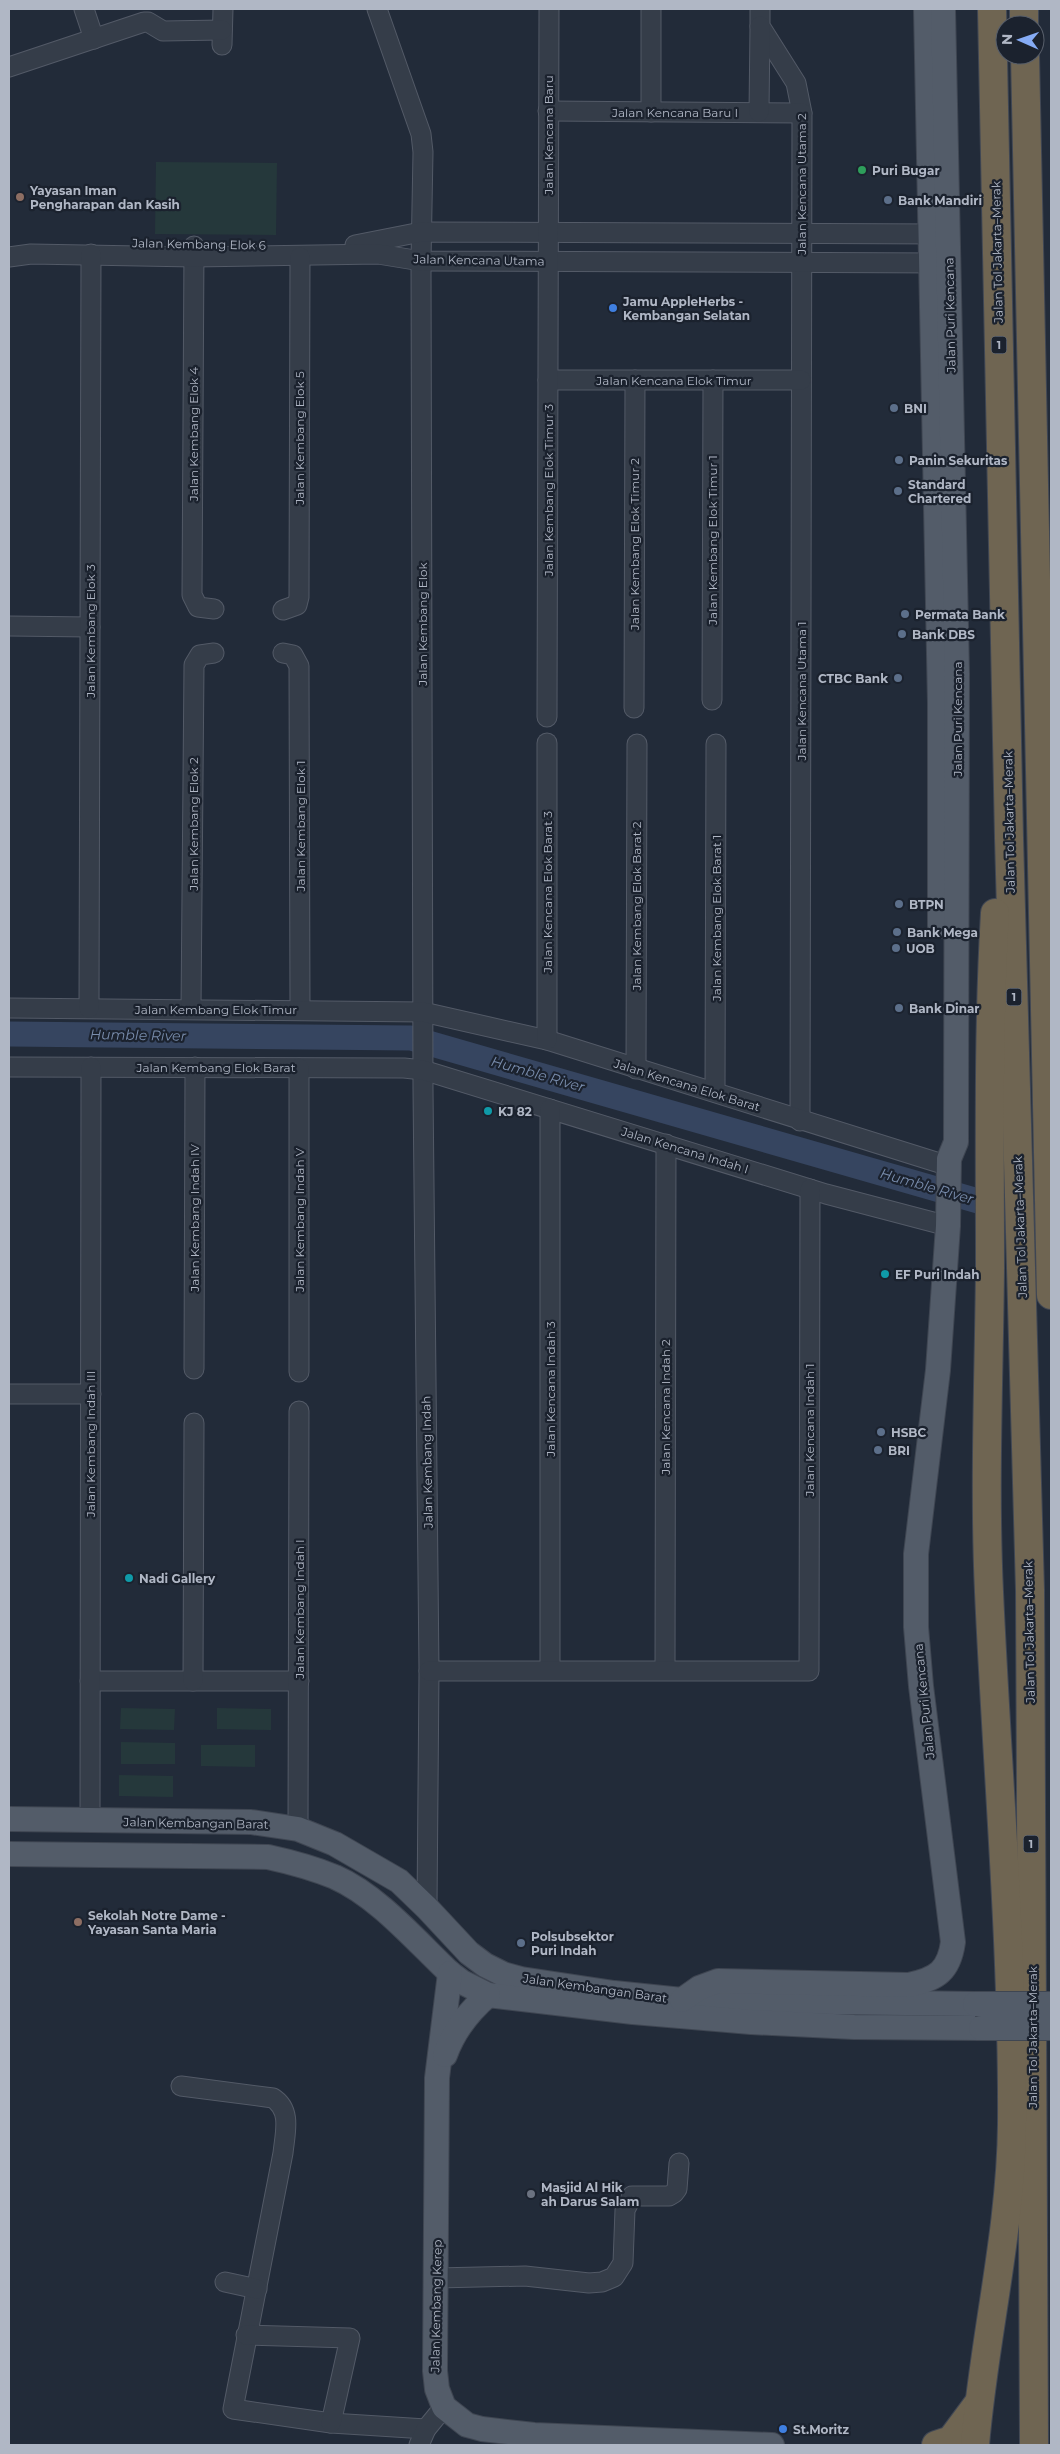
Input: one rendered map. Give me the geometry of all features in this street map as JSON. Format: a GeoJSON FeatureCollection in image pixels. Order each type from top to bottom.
{"type":"FeatureCollection","features":[{"type":"Feature","properties":{"kind":"highway","name":"Jalan Tol Jakarta–Merak"},"geometry":{"type":"LineString","coordinates":[[992,9],[1009,838],[1030,1590],[1034,2445]]}},
{"type":"Feature","properties":{"kind":"highway"},"geometry":{"type":"LineString","coordinates":[[1025,65],[1045,744],[1051,1294]]}},
{"type":"Feature","properties":{"kind":"highway"},"geometry":{"type":"LineString","coordinates":[[975,2445],[978,2403],[1009,2195],[1012,2125],[1007,1890],[988,1531],[991,986],[998,875],[1009,838]]}},
{"type":"Feature","properties":{"kind":"highway"},"geometry":{"type":"LineString","coordinates":[[937,2445],[951,2440],[978,2403]]}},
{"type":"Feature","properties":{"kind":"main road","name":"Jalan Puri Kencana"},"geometry":{"type":"LineString","coordinates":[[926,9],[940,234]]}},
{"type":"Feature","properties":{"kind":"main road","name":"Jalan Puri Kencana"},"geometry":{"type":"LineString","coordinates":[[682,2000],[699,1988],[718,1981],[909,1985],[927,1981],[941,1972],[951,1958],[953,1942],[920,1686],[916,1627],[916,1554],[938,1370],[948,1221],[949,1166],[942,1142],[940,234],[943,9]]}},
{"type":"Feature","properties":{"kind":"main road","name":"Jalan Kembangan Barat"},"geometry":{"type":"LineString","coordinates":[[9,1819],[270,1823],[298,1819],[334,1844],[399,1882],[469,1952],[485,1964],[503,1974],[550,1984],[682,2000],[1051,2004]]}},
{"type":"Feature","properties":{"kind":"main road"},"geometry":{"type":"LineString","coordinates":[[57,1821],[51,1824],[46,1837],[52,1850],[58,1854]]}},
{"type":"Feature","properties":{"kind":"main road"},"geometry":{"type":"LineString","coordinates":[[268,1857],[260,1853],[254,1840],[256,1832],[270,1823]]}},
{"type":"Feature","properties":{"kind":"main road","name":"Jalan Kembangan Barat"},"geometry":{"type":"LineString","coordinates":[[9,1854],[268,1857],[302,1865],[336,1877],[370,1898],[450,1973],[462,1982],[488,1995],[633,2012],[751,2022],[854,2027],[1051,2028]]}},
{"type":"Feature","properties":{"kind":"main road","name":"Jalan Kembang Kerep"},"geometry":{"type":"LineString","coordinates":[[444,2407],[437,2389],[435,2371],[437,2278],[436,2078],[450,1973]]}},
{"type":"Feature","properties":{"kind":"main road","name":"Jalan Kembang Kerep"},"geometry":{"type":"LineString","coordinates":[[436,2078],[457,2029],[469,2011],[488,1995]]}},
{"type":"Feature","properties":{"kind":"main road"},"geometry":{"type":"LineString","coordinates":[[444,2407],[467,2426],[515,2433],[772,2445]]}},
{"type":"Feature","properties":{"kind":"main road"},"geometry":{"type":"LineString","coordinates":[[931,2445],[937,2445]]}},
{"type":"Feature","properties":{"kind":"street"},"geometry":{"type":"LineString","coordinates":[[84,9],[94,39]]}},
{"type":"Feature","properties":{"kind":"street"},"geometry":{"type":"LineString","coordinates":[[9,67],[144,22],[148,22],[163,31],[222,37],[223,9]]}},
{"type":"Feature","properties":{"kind":"street","name":"Jalan Kembang Elok"},"geometry":{"type":"LineString","coordinates":[[377,9],[420,134],[423,152],[421,232],[423,1014]]}},
{"type":"Feature","properties":{"kind":"street","name":"Jalan Kencana Baru"},"geometry":{"type":"LineString","coordinates":[[548,9],[548,262]]}},
{"type":"Feature","properties":{"kind":"street"},"geometry":{"type":"LineString","coordinates":[[651,9],[651,112]]}},
{"type":"Feature","properties":{"kind":"street","name":"Jalan Kencana Utama 2"},"geometry":{"type":"LineString","coordinates":[[759,112],[760,17]]}},
{"type":"Feature","properties":{"kind":"street","name":"Jalan Kencana Utama 2"},"geometry":{"type":"LineString","coordinates":[[760,17],[796,83],[802,113],[801,262]]}},
{"type":"Feature","properties":{"kind":"street","name":"Jalan Kencana Baru I"},"geometry":{"type":"LineString","coordinates":[[548,112],[802,113]]}},
{"type":"Feature","properties":{"kind":"street","name":"Jalan Kencana Utama"},"geometry":{"type":"LineString","coordinates":[[383,240],[421,232],[940,234]]}},
{"type":"Feature","properties":{"kind":"street","name":"Jalan Kembang Elok 6"},"geometry":{"type":"LineString","coordinates":[[9,244],[31,247],[296,252],[383,240]]}},
{"type":"Feature","properties":{"kind":"street"},"geometry":{"type":"LineString","coordinates":[[9,257],[31,247],[91,254],[194,251]]}},
{"type":"Feature","properties":{"kind":"street","name":"Jalan Kembang Elok 4"},"geometry":{"type":"LineString","coordinates":[[194,251],[192,595],[198,607],[214,609]]}},
{"type":"Feature","properties":{"kind":"street","name":"Jalan Kencana Utama"},"geometry":{"type":"LineString","coordinates":[[296,252],[378,254],[421,261],[940,263]]}},
{"type":"Feature","properties":{"kind":"street","name":"Jalan Kembang Elok 5"},"geometry":{"type":"LineString","coordinates":[[283,610],[297,605],[299,597],[296,252]]}},
{"type":"Feature","properties":{"kind":"street","name":"Jalan Kembang Elok 3"},"geometry":{"type":"LineString","coordinates":[[89,1008],[91,254]]}},
{"type":"Feature","properties":{"kind":"street","name":"Jalan Kembang Elok Timur 3"},"geometry":{"type":"LineString","coordinates":[[547,717],[548,262]]}},
{"type":"Feature","properties":{"kind":"street","name":"Jalan Kencana Utama 1"},"geometry":{"type":"LineString","coordinates":[[800,1120],[801,262]]}},
{"type":"Feature","properties":{"kind":"street","name":"Jalan Kencana Elok Timur"},"geometry":{"type":"LineString","coordinates":[[548,380],[801,380]]}},
{"type":"Feature","properties":{"kind":"street","name":"Jalan Kembang Elok Timur 2"},"geometry":{"type":"LineString","coordinates":[[634,380],[634,708]]}},
{"type":"Feature","properties":{"kind":"street","name":"Jalan Kembang Elok Timur 1"},"geometry":{"type":"LineString","coordinates":[[712,700],[713,380]]}},
{"type":"Feature","properties":{"kind":"street"},"geometry":{"type":"LineString","coordinates":[[9,626],[90,627]]}},
{"type":"Feature","properties":{"kind":"street","name":"Jalan Kembang Elok 2"},"geometry":{"type":"LineString","coordinates":[[191,1009],[194,665],[200,655],[214,653]]}},
{"type":"Feature","properties":{"kind":"street","name":"Jalan Kembang Elok 1"},"geometry":{"type":"LineString","coordinates":[[283,653],[293,655],[299,666],[300,1009]]}},
{"type":"Feature","properties":{"kind":"street","name":"Jalan Kencana Elok Barat 3"},"geometry":{"type":"LineString","coordinates":[[547,744],[547,1040]]}},
{"type":"Feature","properties":{"kind":"street","name":"Jalan Kembang Elok Barat 2"},"geometry":{"type":"LineString","coordinates":[[636,1069],[637,744]]}},
{"type":"Feature","properties":{"kind":"street","name":"Jalan Kembang Elok Barat 1"},"geometry":{"type":"LineString","coordinates":[[716,744],[716,1092]]}},
{"type":"Feature","properties":{"kind":"street","name":"Jalan Kembang Elok Timur"},"geometry":{"type":"LineString","coordinates":[[9,1008],[300,1009],[423,1014]]}},
{"type":"Feature","properties":{"kind":"street","name":"Jalan Kencana Elok Barat"},"geometry":{"type":"LineString","coordinates":[[423,1014],[547,1040],[949,1166]]}},
{"type":"Feature","properties":{"kind":"street","name":"Jalan Kembang Indah"},"geometry":{"type":"LineString","coordinates":[[423,1014],[429,1671],[427,1908]]}},
{"type":"Feature","properties":{"kind":"street","name":"Jalan Kembang Elok Barat"},"geometry":{"type":"LineString","coordinates":[[9,1067],[404,1068],[423,1066]]}},
{"type":"Feature","properties":{"kind":"street","name":"Jalan Kencana Indah I"},"geometry":{"type":"LineString","coordinates":[[423,1066],[550,1109],[810,1189],[948,1221]]}},
{"type":"Feature","properties":{"kind":"street","name":"Jalan Kembang Indah III"},"geometry":{"type":"LineString","coordinates":[[90,1821],[91,1067]]}},
{"type":"Feature","properties":{"kind":"street","name":"Jalan Kembang Indah IV"},"geometry":{"type":"LineString","coordinates":[[194,1369],[195,1067]]}},
{"type":"Feature","properties":{"kind":"street","name":"Jalan Kembang Indah V"},"geometry":{"type":"LineString","coordinates":[[299,1372],[300,1068]]}},
{"type":"Feature","properties":{"kind":"street","name":"Jalan Kencana Indah 3"},"geometry":{"type":"LineString","coordinates":[[550,1109],[550,1670]]}},
{"type":"Feature","properties":{"kind":"street","name":"Jalan Kencana Indah 2"},"geometry":{"type":"LineString","coordinates":[[665,1670],[666,1144]]}},
{"type":"Feature","properties":{"kind":"street","name":"Jalan Kencana Indah 1"},"geometry":{"type":"LineString","coordinates":[[665,1670],[809,1671],[810,1189]]}},
{"type":"Feature","properties":{"kind":"street"},"geometry":{"type":"LineString","coordinates":[[9,1394],[91,1394]]}},
{"type":"Feature","properties":{"kind":"street","name":"Jalan Kembang Indah I"},"geometry":{"type":"LineString","coordinates":[[298,1819],[299,1411]]}},
{"type":"Feature","properties":{"kind":"street"},"geometry":{"type":"LineString","coordinates":[[193,1681],[194,1422]]}},
{"type":"Feature","properties":{"kind":"street"},"geometry":{"type":"LineString","coordinates":[[429,1671],[665,1670]]}},
{"type":"Feature","properties":{"kind":"street"},"geometry":{"type":"LineString","coordinates":[[90,1681],[299,1681]]}},
{"type":"Feature","properties":{"kind":"street"},"geometry":{"type":"LineString","coordinates":[[181,2086],[273,2098],[279,2101],[286,2113],[283,2153],[233,2409],[422,2437],[444,2407]]}},
{"type":"Feature","properties":{"kind":"street"},"geometry":{"type":"LineString","coordinates":[[437,2278],[525,2276],[589,2283],[602,2282],[614,2277],[623,2263],[625,2210],[627,2204],[632,2196],[674,2194],[677,2188],[679,2162]]}},
{"type":"Feature","properties":{"kind":"street"},"geometry":{"type":"LineString","coordinates":[[225,2282],[257,2289]]}},
{"type":"Feature","properties":{"kind":"street"},"geometry":{"type":"LineString","coordinates":[[246,2335],[350,2338],[331,2424]]}},
{"type":"Feature","properties":{"kind":"shaded area"},"geometry":{"type":"Polygon","coordinates":[[[156,162],[277,163],[276,235],[155,234],[156,162]]]}},
{"type":"Feature","properties":{"kind":"shaded area"},"geometry":{"type":"Polygon","coordinates":[[[121,1708],[175,1709],[174,1730],[120,1729],[121,1708]]]}},
{"type":"Feature","properties":{"kind":"shaded area"},"geometry":{"type":"Polygon","coordinates":[[[217,1708],[271,1709],[271,1730],[217,1729],[217,1708]]]}},
{"type":"Feature","properties":{"kind":"shaded area"},"geometry":{"type":"Polygon","coordinates":[[[121,1742],[175,1743],[175,1764],[121,1764],[121,1742]]]}},
{"type":"Feature","properties":{"kind":"shaded area"},"geometry":{"type":"Polygon","coordinates":[[[201,1745],[255,1745],[255,1767],[201,1766],[201,1745]]]}},
{"type":"Feature","properties":{"kind":"shaded area"},"geometry":{"type":"Polygon","coordinates":[[[119,1775],[173,1776],[173,1797],[119,1796],[119,1775]]]}},
{"type":"Feature","properties":{"kind":"waterway","name":"Humble River"},"geometry":{"type":"LineString","coordinates":[[9,1034],[411,1038],[1051,1222]]}},
{"type":"Feature","properties":{"kind":"place","name":"Puri Bugar"},"geometry":{"type":"Point","coordinates":[862,170]}},
{"type":"Feature","properties":{"kind":"place","name":"Yayasan Iman Pengharapan dan Kasih"},"geometry":{"type":"Point","coordinates":[20,197]}},
{"type":"Feature","properties":{"kind":"place","name":"Bank Mandiri"},"geometry":{"type":"Point","coordinates":[888,200]}},
{"type":"Feature","properties":{"kind":"place","name":"Jamu AppleHerbs - Kembangan Selatan"},"geometry":{"type":"Point","coordinates":[613,308]}},
{"type":"Feature","properties":{"kind":"place","name":"BNI"},"geometry":{"type":"Point","coordinates":[894,408]}},
{"type":"Feature","properties":{"kind":"place","name":"Panin Sekuritas"},"geometry":{"type":"Point","coordinates":[899,460]}},
{"type":"Feature","properties":{"kind":"place","name":"Standard Chartered"},"geometry":{"type":"Point","coordinates":[898,491]}},
{"type":"Feature","properties":{"kind":"place","name":"Permata Bank"},"geometry":{"type":"Point","coordinates":[905,614]}},
{"type":"Feature","properties":{"kind":"place","name":"Bank DBS"},"geometry":{"type":"Point","coordinates":[902,634]}},
{"type":"Feature","properties":{"kind":"place","name":"CTBC Bank"},"geometry":{"type":"Point","coordinates":[898,678]}},
{"type":"Feature","properties":{"kind":"place","name":"BTPN"},"geometry":{"type":"Point","coordinates":[899,904]}},
{"type":"Feature","properties":{"kind":"place","name":"Bank Mega"},"geometry":{"type":"Point","coordinates":[897,932]}},
{"type":"Feature","properties":{"kind":"place","name":"UOB"},"geometry":{"type":"Point","coordinates":[896,948]}},
{"type":"Feature","properties":{"kind":"place","name":"Bank Dinar"},"geometry":{"type":"Point","coordinates":[899,1008]}},
{"type":"Feature","properties":{"kind":"place","name":"KJ 82"},"geometry":{"type":"Point","coordinates":[488,1111]}},
{"type":"Feature","properties":{"kind":"place","name":"EF Puri Indah"},"geometry":{"type":"Point","coordinates":[885,1274]}},
{"type":"Feature","properties":{"kind":"place","name":"HSBC"},"geometry":{"type":"Point","coordinates":[881,1432]}},
{"type":"Feature","properties":{"kind":"place","name":"BRI"},"geometry":{"type":"Point","coordinates":[878,1450]}},
{"type":"Feature","properties":{"kind":"place","name":"Nadi Gallery"},"geometry":{"type":"Point","coordinates":[129,1578]}},
{"type":"Feature","properties":{"kind":"place","name":"Sekolah Notre Dame - Yayasan Santa Maria"},"geometry":{"type":"Point","coordinates":[78,1922]}},
{"type":"Feature","properties":{"kind":"place","name":"Polsubsektor Puri Indah"},"geometry":{"type":"Point","coordinates":[521,1943]}},
{"type":"Feature","properties":{"kind":"place","name":"Masjid Al Hik ah Darus Salam"},"geometry":{"type":"Point","coordinates":[531,2194]}},
{"type":"Feature","properties":{"kind":"place","name":"St.Moritz"},"geometry":{"type":"Point","coordinates":[783,2429]}}]}
